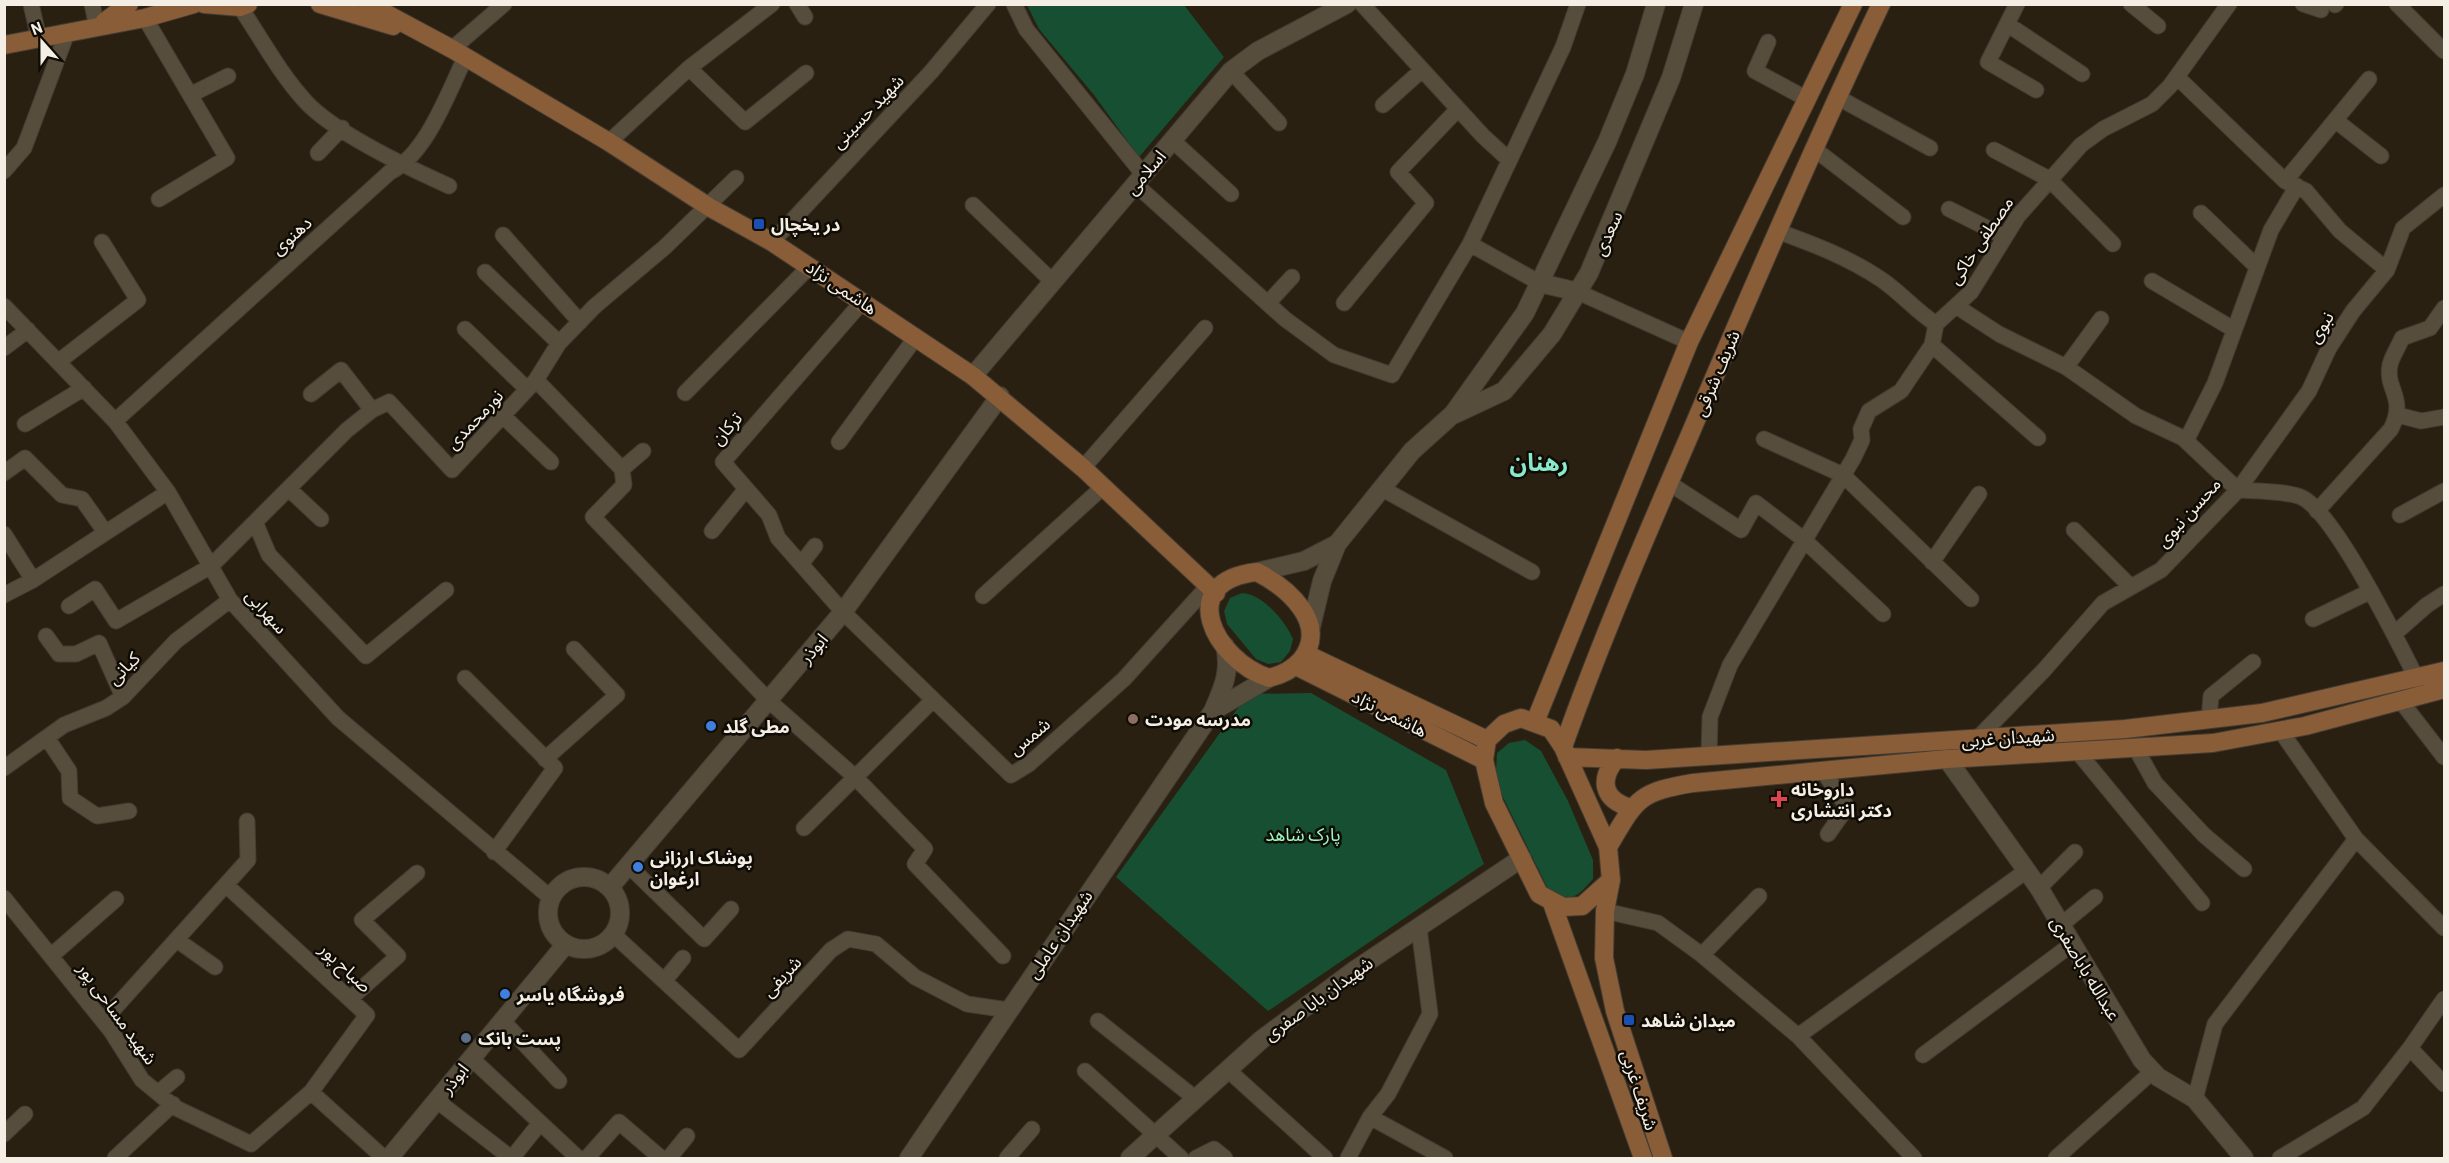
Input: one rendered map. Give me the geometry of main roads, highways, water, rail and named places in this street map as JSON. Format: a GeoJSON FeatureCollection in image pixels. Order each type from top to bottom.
{"type":"FeatureCollection","features":[{"type":"Feature","properties":{"kind":"main road"},"geometry":{"type":"LineString","coordinates":[[97,27],[129,4]]}},
{"type":"Feature","properties":{"kind":"main road"},"geometry":{"type":"LineString","coordinates":[[4,45],[145,18],[194,4]]}},
{"type":"Feature","properties":{"kind":"main road"},"geometry":{"type":"LineString","coordinates":[[204,4],[244,6]]}},
{"type":"Feature","properties":{"kind":"main road","name":"هاشمی نژاد"},"geometry":{"type":"LineString","coordinates":[[320,4],[428,37]]}},
{"type":"Feature","properties":{"kind":"main road","name":"شریف شرقی"},"geometry":{"type":"LineString","coordinates":[[1565,752],[1596,657],[1669,483],[1813,148],[1881,4]]}},
{"type":"Feature","properties":{"kind":"main road","name":"شریف شرقی"},"geometry":{"type":"LineString","coordinates":[[1535,722],[1689,342],[1850,5]]}},
{"type":"Feature","properties":{"kind":"main road","name":"هاشمی نژاد"},"geometry":{"type":"LineString","coordinates":[[378,6],[609,142],[709,207],[772,242],[973,376],[1000,396],[1083,468],[1212,589]]}},
{"type":"Feature","properties":{"kind":"main road"},"geometry":{"type":"LineString","coordinates":[[1257,572],[1272,580],[1294,601],[1311,627],[1312,640],[1301,660],[1282,675],[1269,678],[1241,663],[1215,634],[1209,620],[1208,607],[1212,589],[1235,578],[1257,572]]}},
{"type":"Feature","properties":{"kind":"main road","name":"هاشمی نژاد"},"geometry":{"type":"LineString","coordinates":[[1301,660],[1487,740]]}},
{"type":"Feature","properties":{"kind":"main road","name":"هاشمی نژاد"},"geometry":{"type":"LineString","coordinates":[[1301,660],[1484,760]]}},
{"type":"Feature","properties":{"kind":"main road","name":"شهیدان غربی"},"geometry":{"type":"LineString","coordinates":[[1565,752],[1646,760],[2125,729],[2262,713],[2445,671]]}},
{"type":"Feature","properties":{"kind":"main road","name":"شهیدان غربی"},"geometry":{"type":"LineString","coordinates":[[1608,847],[1635,802],[1661,788],[1947,759],[2213,742],[2280,730],[2445,688]]}},
{"type":"Feature","properties":{"kind":"main road"},"geometry":{"type":"LineString","coordinates":[[1521,718],[1535,722],[1551,729],[1565,752],[1608,847],[1611,880],[1582,906],[1563,907],[1539,894],[1494,803],[1484,760],[1487,740],[1504,724],[1521,718]]}},
{"type":"Feature","properties":{"kind":"main road"},"geometry":{"type":"LineString","coordinates":[[1617,758],[1608,769],[1605,782],[1608,795],[1618,804],[1631,808]]}},
{"type":"Feature","properties":{"kind":"main road","name":"شریف غربی"},"geometry":{"type":"LineString","coordinates":[[1611,880],[1605,911],[1605,961],[1615,1011],[1663,1158]]}},
{"type":"Feature","properties":{"kind":"main road","name":"شریف غربی"},"geometry":{"type":"LineString","coordinates":[[1552,903],[1643,1158]]}},
{"type":"Feature","properties":{"kind":"main road"},"geometry":{"type":"LineString","coordinates":[[1577,969],[1583,959],[1593,957],[1605,961]]}},
{"type":"Feature","properties":{"kind":"place","name":"در یخچال"},"geometry":{"type":"Point","coordinates":[759,224]}},
{"type":"Feature","properties":{"kind":"place","name":"مدرسه مودت"},"geometry":{"type":"Point","coordinates":[1133,719]}},
{"type":"Feature","properties":{"kind":"place","name":"مطی گلد"},"geometry":{"type":"Point","coordinates":[711,726]}},
{"type":"Feature","properties":{"kind":"place","name":"داروخانه دکتر انتشاری"},"geometry":{"type":"Point","coordinates":[1779,799]}},
{"type":"Feature","properties":{"kind":"place","name":"پوشاک ارزانی ارغوان"},"geometry":{"type":"Point","coordinates":[638,867]}},
{"type":"Feature","properties":{"kind":"place","name":"فروشگاه یاسر"},"geometry":{"type":"Point","coordinates":[505,994]}},
{"type":"Feature","properties":{"kind":"place","name":"میدان شاهد"},"geometry":{"type":"Point","coordinates":[1629,1020]}},
{"type":"Feature","properties":{"kind":"place","name":"پست بانک"},"geometry":{"type":"Point","coordinates":[466,1038]}},
{"type":"Feature","properties":{"kind":"district","name":"رهنان"},"geometry":{"type":"Point","coordinates":[1539,461]}},
{"type":"Feature","properties":{"kind":"park label","name":"پارک شاهد"},"geometry":{"type":"Point","coordinates":[1303,834]}}]}
